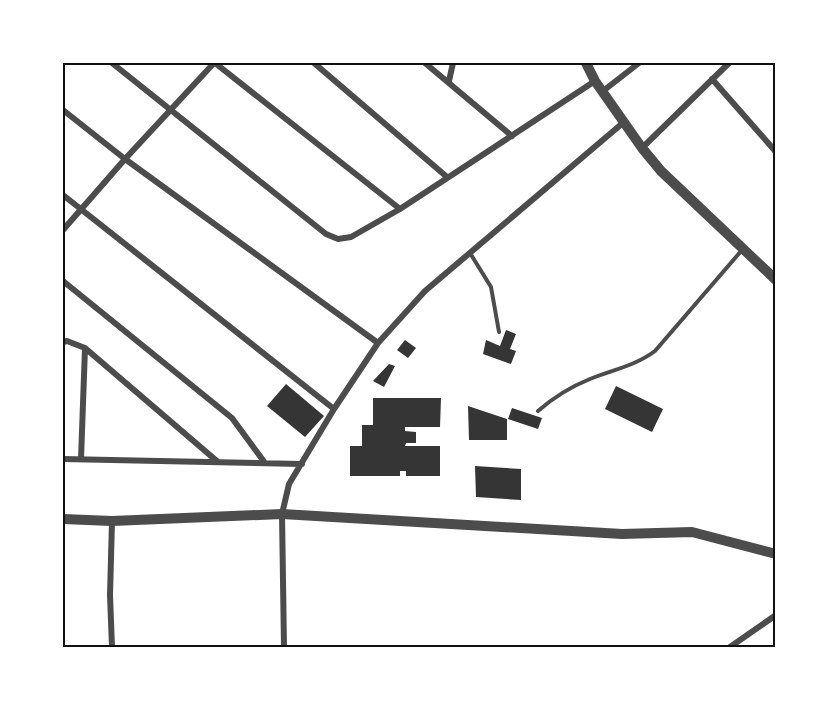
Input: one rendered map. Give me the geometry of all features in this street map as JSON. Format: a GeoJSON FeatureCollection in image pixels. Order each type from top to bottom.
{"type":"FeatureCollection","features":[{"type":"Feature","properties":{"kind":"street"},"geometry":{"type":"LineString","coordinates":[[112,63],[326,234],[338,239],[351,237],[400,209],[595,81]]}},
{"type":"Feature","properties":{"kind":"street"},"geometry":{"type":"LineString","coordinates":[[63,230],[214,63],[400,209]]}},
{"type":"Feature","properties":{"kind":"street"},"geometry":{"type":"LineString","coordinates":[[314,63],[447,177]]}},
{"type":"Feature","properties":{"kind":"street"},"geometry":{"type":"LineString","coordinates":[[426,63],[512,136]]}},
{"type":"Feature","properties":{"kind":"street"},"geometry":{"type":"LineString","coordinates":[[449,81],[453,63]]}},
{"type":"Feature","properties":{"kind":"street"},"geometry":{"type":"LineString","coordinates":[[585,63],[642,148],[661,171],[776,280]]}},
{"type":"Feature","properties":{"kind":"street"},"geometry":{"type":"LineString","coordinates":[[603,91],[639,63]]}},
{"type":"Feature","properties":{"kind":"street"},"geometry":{"type":"LineString","coordinates":[[642,148],[729,63]]}},
{"type":"Feature","properties":{"kind":"street"},"geometry":{"type":"LineString","coordinates":[[712,79],[776,152]]}},
{"type":"Feature","properties":{"kind":"street"},"geometry":{"type":"LineString","coordinates":[[63,110],[125,159],[378,343]]}},
{"type":"Feature","properties":{"kind":"street"},"geometry":{"type":"LineString","coordinates":[[284,647],[282,514],[289,484],[334,409],[378,343],[424,291],[624,122]]}},
{"type":"Feature","properties":{"kind":"street"},"geometry":{"type":"LineString","coordinates":[[63,195],[334,409]]}},
{"type":"Feature","properties":{"kind":"street"},"geometry":{"type":"LineString","coordinates":[[63,281],[232,418],[265,463]]}},
{"type":"Feature","properties":{"kind":"street"},"geometry":{"type":"LineString","coordinates":[[63,342],[67,341],[85,348],[218,462]]}},
{"type":"Feature","properties":{"kind":"street"},"geometry":{"type":"LineString","coordinates":[[81,459],[85,348]]}},
{"type":"Feature","properties":{"kind":"street"},"geometry":{"type":"LineString","coordinates":[[63,459],[302,464]]}},
{"type":"Feature","properties":{"kind":"street"},"geometry":{"type":"LineString","coordinates":[[63,519],[112,520],[282,514],[622,534],[692,532],[776,554]]}},
{"type":"Feature","properties":{"kind":"street"},"geometry":{"type":"LineString","coordinates":[[112,520],[110,595],[112,647]]}},
{"type":"Feature","properties":{"kind":"street"},"geometry":{"type":"LineString","coordinates":[[730,647],[776,615]]}},
{"type":"Feature","properties":{"kind":"lane"},"geometry":{"type":"LineString","coordinates":[[538,411],[555,396],[638,362],[655,351],[742,249]]}},
{"type":"Feature","properties":{"kind":"lane"},"geometry":{"type":"LineString","coordinates":[[470,253],[491,287],[499,332]]}},
{"type":"Feature","properties":{"kind":"building"},"geometry":{"type":"Polygon","coordinates":[[[506,330],[516,334],[510,349],[516,351],[511,364],[483,354],[486,340],[500,346],[506,330]]]}},
{"type":"Feature","properties":{"kind":"building"},"geometry":{"type":"Polygon","coordinates":[[[405,340],[416,348],[408,358],[397,350],[405,340]]]}},
{"type":"Feature","properties":{"kind":"building"},"geometry":{"type":"Polygon","coordinates":[[[389,364],[395,366],[384,387],[373,381],[389,364]]]}},
{"type":"Feature","properties":{"kind":"building"},"geometry":{"type":"Polygon","coordinates":[[[286,384],[324,416],[305,437],[267,406],[286,384]]]}},
{"type":"Feature","properties":{"kind":"building"},"geometry":{"type":"Polygon","coordinates":[[[616,386],[663,409],[652,432],[605,409],[616,386]]]}},
{"type":"Feature","properties":{"kind":"building"},"geometry":{"type":"Polygon","coordinates":[[[373,398],[441,398],[440,427],[405,427],[405,431],[416,432],[416,443],[406,443],[405,446],[440,446],[440,476],[406,476],[406,471],[400,471],[400,476],[350,476],[350,446],[362,446],[362,425],[373,425],[373,398]]]}},
{"type":"Feature","properties":{"kind":"building"},"geometry":{"type":"Polygon","coordinates":[[[468,406],[507,419],[507,440],[469,440],[468,406]]]}},
{"type":"Feature","properties":{"kind":"building"},"geometry":{"type":"Polygon","coordinates":[[[512,408],[542,418],[538,429],[508,419],[512,408]]]}},
{"type":"Feature","properties":{"kind":"building"},"geometry":{"type":"Polygon","coordinates":[[[475,466],[521,469],[521,500],[476,497],[475,466]]]}}]}
